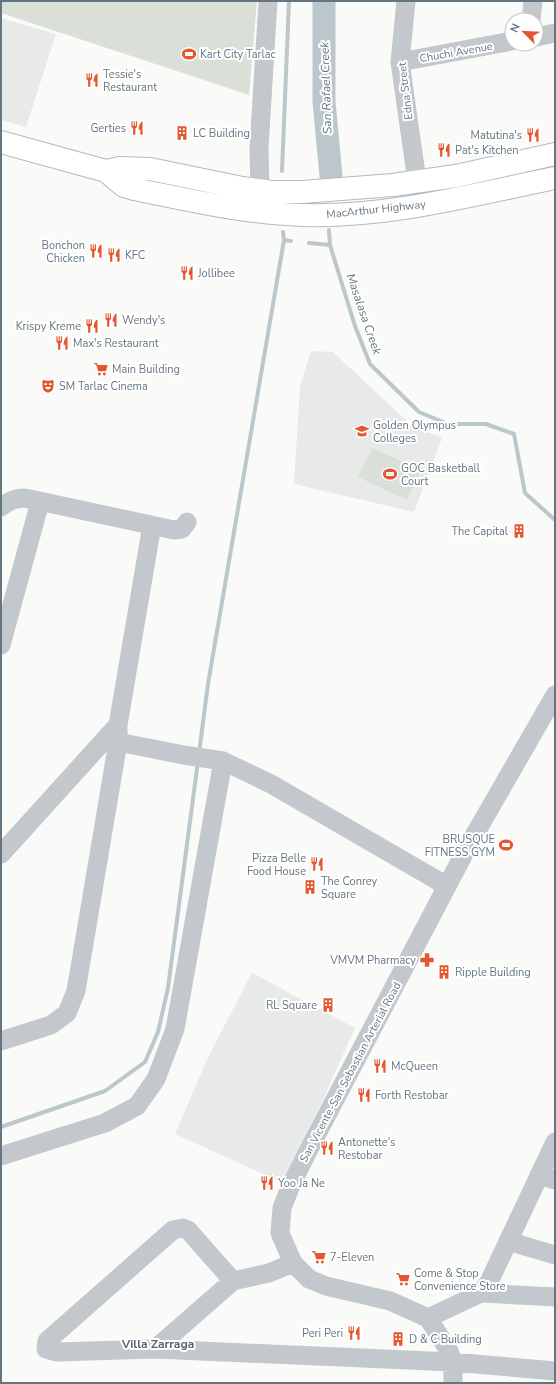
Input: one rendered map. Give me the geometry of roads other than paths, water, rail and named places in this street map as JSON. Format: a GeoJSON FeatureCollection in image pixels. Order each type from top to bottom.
{"type":"FeatureCollection","features":[{"type":"Feature","properties":{"kind":"highway","name":"MacArthur Highway"},"geometry":{"type":"LineString","coordinates":[[1,142],[106,171],[124,186],[134,189],[243,209],[306,215],[344,214],[437,203],[555,178]]}},
{"type":"Feature","properties":{"kind":"highway","name":"MacArthur Highway"},"geometry":{"type":"LineString","coordinates":[[106,171],[120,168],[150,169],[242,188],[272,192],[309,192],[393,185],[456,176],[555,155]]}},
{"type":"Feature","properties":{"kind":"street"},"geometry":{"type":"LineString","coordinates":[[260,190],[259,148],[268,1]]}},
{"type":"Feature","properties":{"kind":"street","name":"Edna Street"},"geometry":{"type":"LineString","coordinates":[[406,1],[400,62],[417,181]]}},
{"type":"Feature","properties":{"kind":"street"},"geometry":{"type":"LineString","coordinates":[[532,12],[533,1]]}},
{"type":"Feature","properties":{"kind":"street"},"geometry":{"type":"LineString","coordinates":[[544,35],[555,33]]}},
{"type":"Feature","properties":{"kind":"street","name":"Chuchi Avenue"},"geometry":{"type":"LineString","coordinates":[[400,62],[504,42]]}},
{"type":"Feature","properties":{"kind":"street"},"geometry":{"type":"LineString","coordinates":[[1,507],[18,498],[178,530],[184,527],[187,522]]}},
{"type":"Feature","properties":{"kind":"street"},"geometry":{"type":"LineString","coordinates":[[1,645],[40,502]]}},
{"type":"Feature","properties":{"kind":"street"},"geometry":{"type":"LineString","coordinates":[[1,1041],[51,1025],[67,1013],[76,991],[152,525]]}},
{"type":"Feature","properties":{"kind":"street","name":"San Vicente-San Sebastian Arterial Road"},"geometry":{"type":"LineString","coordinates":[[428,1318],[390,1301],[326,1286],[309,1279],[293,1263],[280,1233],[282,1208],[309,1149],[467,848],[555,695]]}},
{"type":"Feature","properties":{"kind":"street"},"geometry":{"type":"LineString","coordinates":[[118,733],[184,755],[219,760],[271,784],[447,886]]}},
{"type":"Feature","properties":{"kind":"street"},"geometry":{"type":"LineString","coordinates":[[1,854],[118,733]]}},
{"type":"Feature","properties":{"kind":"street"},"geometry":{"type":"LineString","coordinates":[[1,1156],[105,1123],[137,1106],[156,1079],[175,1029],[219,760]]}},
{"type":"Feature","properties":{"kind":"street"},"geometry":{"type":"LineString","coordinates":[[481,1293],[489,1282],[508,1241],[547,1178],[555,1142]]}},
{"type":"Feature","properties":{"kind":"street"},"geometry":{"type":"LineString","coordinates":[[233,1281],[188,1230],[183,1228],[173,1230],[47,1341],[46,1349],[56,1352],[155,1349],[453,1362],[555,1371]]}},
{"type":"Feature","properties":{"kind":"street"},"geometry":{"type":"LineString","coordinates":[[508,1241],[555,1255]]}},
{"type":"Feature","properties":{"kind":"street"},"geometry":{"type":"LineString","coordinates":[[155,1349],[233,1281],[269,1273],[293,1263]]}},
{"type":"Feature","properties":{"kind":"street"},"geometry":{"type":"LineString","coordinates":[[453,1383],[453,1362],[449,1351],[428,1318],[481,1293],[555,1297]]}},
{"type":"Feature","properties":{"kind":"waterway"},"geometry":{"type":"LineString","coordinates":[[282,171],[289,1]]}},
{"type":"Feature","properties":{"kind":"waterway","name":"San Rafael Creek"},"geometry":{"type":"LineString","coordinates":[[324,1],[324,102],[331,176]]}},
{"type":"Feature","properties":{"kind":"waterway","name":"Masalasa Creek"},"geometry":{"type":"LineString","coordinates":[[329,230],[330,245],[355,326],[370,364],[419,412],[448,424],[486,424],[514,434],[525,493],[555,520]]}},
{"type":"Feature","properties":{"kind":"waterway"},"geometry":{"type":"LineString","coordinates":[[199,753],[208,684],[284,240],[283,232]]}},
{"type":"Feature","properties":{"kind":"waterway"},"geometry":{"type":"LineString","coordinates":[[284,240],[291,241]]}},
{"type":"Feature","properties":{"kind":"waterway"},"geometry":{"type":"LineString","coordinates":[[309,243],[330,245]]}},
{"type":"Feature","properties":{"kind":"waterway"},"geometry":{"type":"LineString","coordinates":[[1,1127],[105,1091],[145,1062],[158,1032],[168,988],[198,761]]}},
{"type":"Feature","properties":{"kind":"place","name":"Kart City Tarlac"},"geometry":{"type":"Point","coordinates":[189,54]}},
{"type":"Feature","properties":{"kind":"place","name":"Tessie's Restaurant"},"geometry":{"type":"Point","coordinates":[92,80]}},
{"type":"Feature","properties":{"kind":"place","name":"Gerties"},"geometry":{"type":"Point","coordinates":[137,128]}},
{"type":"Feature","properties":{"kind":"place","name":"LC Building"},"geometry":{"type":"Point","coordinates":[182,133]}},
{"type":"Feature","properties":{"kind":"place","name":"Matutina's"},"geometry":{"type":"Point","coordinates":[533,135]}},
{"type":"Feature","properties":{"kind":"place","name":"Pat's Kitchen"},"geometry":{"type":"Point","coordinates":[444,150]}},
{"type":"Feature","properties":{"kind":"place","name":"Bonchon Chicken"},"geometry":{"type":"Point","coordinates":[96,251]}},
{"type":"Feature","properties":{"kind":"place","name":"KFC"},"geometry":{"type":"Point","coordinates":[114,255]}},
{"type":"Feature","properties":{"kind":"place","name":"Jollibee"},"geometry":{"type":"Point","coordinates":[187,273]}},
{"type":"Feature","properties":{"kind":"place","name":"Wendy's"},"geometry":{"type":"Point","coordinates":[111,320]}},
{"type":"Feature","properties":{"kind":"place","name":"Krispy Kreme"},"geometry":{"type":"Point","coordinates":[92,326]}},
{"type":"Feature","properties":{"kind":"place","name":"Max's Restaurant"},"geometry":{"type":"Point","coordinates":[62,343]}},
{"type":"Feature","properties":{"kind":"place","name":"Main Building"},"geometry":{"type":"Point","coordinates":[101,369]}},
{"type":"Feature","properties":{"kind":"place","name":"SM Tarlac Cinema"},"geometry":{"type":"Point","coordinates":[48,386]}},
{"type":"Feature","properties":{"kind":"place","name":"Golden Olympus Colleges"},"geometry":{"type":"Point","coordinates":[362,431]}},
{"type":"Feature","properties":{"kind":"place","name":"GOC Basketball Court"},"geometry":{"type":"Point","coordinates":[390,474]}},
{"type":"Feature","properties":{"kind":"place","name":"The Capital"},"geometry":{"type":"Point","coordinates":[519,531]}},
{"type":"Feature","properties":{"kind":"place","name":"BRUSQUE FITNESS GYM"},"geometry":{"type":"Point","coordinates":[506,845]}},
{"type":"Feature","properties":{"kind":"place","name":"Pizza Belle Food House"},"geometry":{"type":"Point","coordinates":[317,864]}},
{"type":"Feature","properties":{"kind":"place","name":"The Conrey Square"},"geometry":{"type":"Point","coordinates":[310,887]}},
{"type":"Feature","properties":{"kind":"place","name":"VMVM Pharmacy"},"geometry":{"type":"Point","coordinates":[427,960]}},
{"type":"Feature","properties":{"kind":"place","name":"Ripple Building"},"geometry":{"type":"Point","coordinates":[444,972]}},
{"type":"Feature","properties":{"kind":"place","name":"RL Square"},"geometry":{"type":"Point","coordinates":[328,1005]}},
{"type":"Feature","properties":{"kind":"place","name":"McQueen"},"geometry":{"type":"Point","coordinates":[380,1066]}},
{"type":"Feature","properties":{"kind":"place","name":"Forth Restobar"},"geometry":{"type":"Point","coordinates":[364,1095]}},
{"type":"Feature","properties":{"kind":"place","name":"Antonette's Restobar"},"geometry":{"type":"Point","coordinates":[327,1148]}},
{"type":"Feature","properties":{"kind":"place","name":"Yoo Ja Ne"},"geometry":{"type":"Point","coordinates":[267,1183]}},
{"type":"Feature","properties":{"kind":"place","name":"7-Eleven"},"geometry":{"type":"Point","coordinates":[319,1257]}},
{"type":"Feature","properties":{"kind":"place","name":"Come & Stop Convenience Store"},"geometry":{"type":"Point","coordinates":[403,1279]}},
{"type":"Feature","properties":{"kind":"place","name":"Peri Peri"},"geometry":{"type":"Point","coordinates":[354,1333]}},
{"type":"Feature","properties":{"kind":"place","name":"D & C Building"},"geometry":{"type":"Point","coordinates":[398,1339]}},
{"type":"Feature","properties":{"kind":"district","name":"Villa Zarraga"},"geometry":{"type":"Point","coordinates":[158,1344]}}]}
